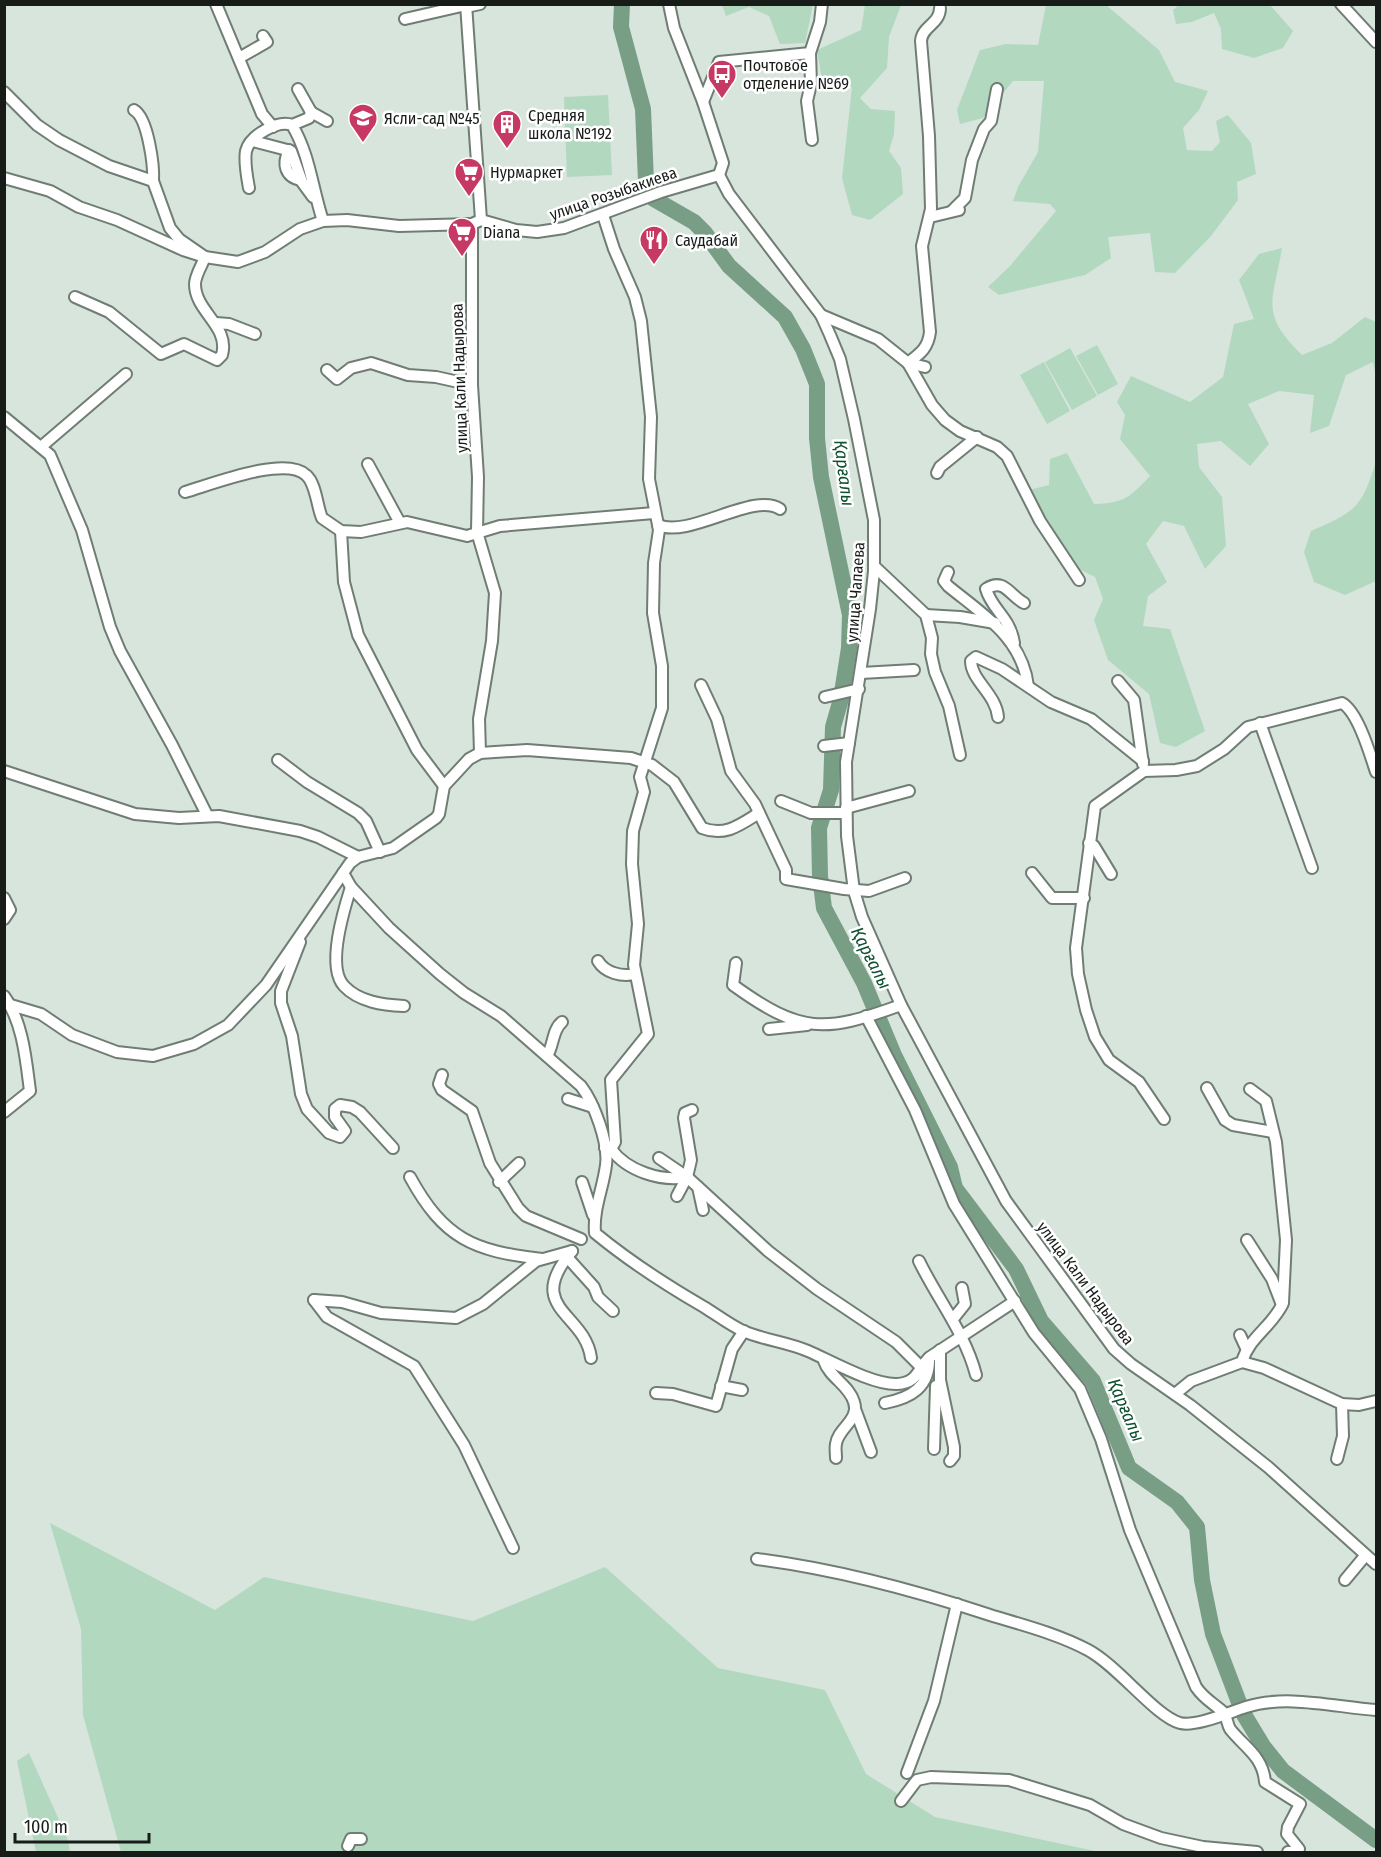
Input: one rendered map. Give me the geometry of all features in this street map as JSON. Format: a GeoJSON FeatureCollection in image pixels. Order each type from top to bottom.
{"type":"FeatureCollection","features":[{"type":"Feature","properties":{"kind":"street"},"geometry":{"type":"LineString","coordinates":[[216,4],[262,114],[273,127]]}},
{"type":"Feature","properties":{"kind":"street"},"geometry":{"type":"LineString","coordinates":[[405,19],[480,4]]}},
{"type":"Feature","properties":{"kind":"street"},"geometry":{"type":"LineString","coordinates":[[669,4],[674,28],[703,102],[723,163],[719,175]]}},
{"type":"Feature","properties":{"kind":"street"},"geometry":{"type":"LineString","coordinates":[[812,140],[807,101],[811,84],[810,53],[820,22],[822,4]]}},
{"type":"Feature","properties":{"kind":"street"},"geometry":{"type":"LineString","coordinates":[[1341,4],[1377,42]]}},
{"type":"Feature","properties":{"kind":"street","name":"улица Кали Надырова"},"geometry":{"type":"LineString","coordinates":[[466,6],[476,222],[472,385],[478,477],[477,532],[495,592],[492,641],[478,719],[480,753]]}},
{"type":"Feature","properties":{"kind":"street"},"geometry":{"type":"LineString","coordinates":[[908,363],[923,352],[930,332],[922,246],[930,217],[929,136],[921,41],[922,32],[938,18],[940,8]]}},
{"type":"Feature","properties":{"kind":"street"},"geometry":{"type":"LineString","coordinates":[[239,58],[267,42],[263,36]]}},
{"type":"Feature","properties":{"kind":"street"},"geometry":{"type":"LineString","coordinates":[[703,102],[719,62],[725,59],[810,53]]}},
{"type":"Feature","properties":{"kind":"street"},"geometry":{"type":"LineString","coordinates":[[298,89],[311,112],[327,121]]}},
{"type":"Feature","properties":{"kind":"street"},"geometry":{"type":"LineString","coordinates":[[952,211],[965,198],[972,160],[984,129],[991,121],[997,89]]}},
{"type":"Feature","properties":{"kind":"street"},"geometry":{"type":"LineString","coordinates":[[4,92],[37,125],[59,140],[109,166],[153,181]]}},
{"type":"Feature","properties":{"kind":"street"},"geometry":{"type":"LineString","coordinates":[[134,110],[142,118],[153,181],[170,228],[179,239],[205,257]]}},
{"type":"Feature","properties":{"kind":"street"},"geometry":{"type":"LineString","coordinates":[[249,188],[246,150],[253,141],[273,127],[285,123],[292,125],[309,118],[311,112]]}},
{"type":"Feature","properties":{"kind":"street"},"geometry":{"type":"LineString","coordinates":[[4,178],[50,192],[79,207],[205,257],[241,264],[265,252],[300,229],[323,221],[315,199],[307,153],[292,125]]}},
{"type":"Feature","properties":{"kind":"street"},"geometry":{"type":"LineString","coordinates":[[253,141],[288,150],[295,158],[301,180],[315,199]]}},
{"type":"Feature","properties":{"kind":"street","name":"улица Розыбакиева"},"geometry":{"type":"LineString","coordinates":[[323,221],[347,220],[399,226],[476,222],[537,232],[564,228],[661,192],[719,175]]}},
{"type":"Feature","properties":{"kind":"street","name":"улица Чапаева"},"geometry":{"type":"LineString","coordinates":[[719,175],[729,194],[821,315],[840,359],[854,419],[874,520],[874,566],[861,674],[854,691],[844,743],[846,810],[854,891],[873,946],[901,1005]]}},
{"type":"Feature","properties":{"kind":"street"},"geometry":{"type":"LineString","coordinates":[[930,217],[965,209]]}},
{"type":"Feature","properties":{"kind":"street"},"geometry":{"type":"LineString","coordinates":[[603,214],[614,249],[635,297],[641,321],[651,417],[649,479],[658,525],[653,613],[662,666],[662,708],[658,725],[643,761],[640,777],[643,802],[633,831],[632,864],[638,924],[634,952],[635,974],[648,1034],[611,1080],[615,1142],[608,1149]]}},
{"type":"Feature","properties":{"kind":"street"},"geometry":{"type":"LineString","coordinates":[[75,297],[109,312],[161,354],[184,344],[211,358],[220,358],[223,344],[216,323],[200,299],[195,283],[205,257]]}},
{"type":"Feature","properties":{"kind":"street"},"geometry":{"type":"LineString","coordinates":[[821,315],[878,339],[908,363],[923,390],[945,420],[960,431],[998,447],[1007,456],[1040,521],[1079,580]]}},
{"type":"Feature","properties":{"kind":"street"},"geometry":{"type":"LineString","coordinates":[[216,323],[229,324],[255,334]]}},
{"type":"Feature","properties":{"kind":"street"},"geometry":{"type":"LineString","coordinates":[[327,370],[337,379],[351,368],[371,363],[408,375],[436,377],[472,385]]}},
{"type":"Feature","properties":{"kind":"street"},"geometry":{"type":"LineString","coordinates":[[908,363],[925,367]]}},
{"type":"Feature","properties":{"kind":"street"},"geometry":{"type":"LineString","coordinates":[[42,446],[126,374]]}},
{"type":"Feature","properties":{"kind":"street"},"geometry":{"type":"LineString","coordinates":[[4,417],[42,446],[50,455],[82,530],[110,627],[120,651],[172,745],[207,815]]}},
{"type":"Feature","properties":{"kind":"street"},"geometry":{"type":"LineString","coordinates":[[938,473],[940,467],[977,437]]}},
{"type":"Feature","properties":{"kind":"street"},"geometry":{"type":"LineString","coordinates":[[368,464],[400,523]]}},
{"type":"Feature","properties":{"kind":"street"},"geometry":{"type":"LineString","coordinates":[[185,492],[249,472],[280,469],[299,471],[310,479],[321,518],[341,531],[361,532],[407,522],[467,536],[500,526],[654,513]]}},
{"type":"Feature","properties":{"kind":"street"},"geometry":{"type":"LineString","coordinates":[[658,525],[664,528],[692,525],[707,518],[769,506],[780,509]]}},
{"type":"Feature","properties":{"kind":"street"},"geometry":{"type":"LineString","coordinates":[[341,531],[344,582],[358,635],[417,750],[444,786]]}},
{"type":"Feature","properties":{"kind":"street"},"geometry":{"type":"LineString","coordinates":[[874,566],[926,615],[932,638],[931,654],[935,672],[949,706],[960,755]]}},
{"type":"Feature","properties":{"kind":"street"},"geometry":{"type":"LineString","coordinates":[[948,572],[944,581],[948,586],[996,623],[1014,649],[1027,676],[1028,686]]}},
{"type":"Feature","properties":{"kind":"street"},"geometry":{"type":"LineString","coordinates":[[1014,649],[1006,618],[988,596],[986,589],[999,585],[1007,588],[1024,603]]}},
{"type":"Feature","properties":{"kind":"street"},"geometry":{"type":"LineString","coordinates":[[926,615],[960,617],[996,623]]}},
{"type":"Feature","properties":{"kind":"street"},"geometry":{"type":"LineString","coordinates":[[998,717],[998,707],[975,674],[971,661],[976,657],[983,659],[1051,702],[1091,719],[1106,729],[1143,766],[1176,770],[1197,766],[1224,749],[1248,727],[1342,703],[1348,706],[1355,718],[1377,772]]}},
{"type":"Feature","properties":{"kind":"street"},"geometry":{"type":"LineString","coordinates":[[861,674],[914,670]]}},
{"type":"Feature","properties":{"kind":"street"},"geometry":{"type":"LineString","coordinates":[[1118,681],[1134,700],[1143,766]]}},
{"type":"Feature","properties":{"kind":"street"},"geometry":{"type":"LineString","coordinates":[[701,685],[717,719],[731,771],[760,814],[786,870],[786,879],[854,891],[869,891],[905,878]]}},
{"type":"Feature","properties":{"kind":"street"},"geometry":{"type":"LineString","coordinates":[[830,696],[854,691]]}},
{"type":"Feature","properties":{"kind":"street"},"geometry":{"type":"LineString","coordinates":[[1260,723],[1312,868]]}},
{"type":"Feature","properties":{"kind":"street"},"geometry":{"type":"LineString","coordinates":[[824,746],[844,743]]}},
{"type":"Feature","properties":{"kind":"street"},"geometry":{"type":"LineString","coordinates":[[8,1004],[41,1014],[72,1035],[117,1052],[146,1056],[163,1054],[194,1044],[228,1025],[266,985],[302,936],[343,873],[358,857],[380,852],[417,834],[436,818],[439,814],[444,786],[458,768],[480,753],[527,750],[643,761],[662,770],[674,782],[702,828],[716,831],[734,829],[760,814]]}},
{"type":"Feature","properties":{"kind":"street"},"geometry":{"type":"LineString","coordinates":[[278,760],[307,782],[358,813],[366,821],[380,852]]}},
{"type":"Feature","properties":{"kind":"street"},"geometry":{"type":"LineString","coordinates":[[1143,766],[1095,806],[1077,948],[1078,974],[1095,1037],[1109,1060],[1139,1082],[1164,1119]]}},
{"type":"Feature","properties":{"kind":"street"},"geometry":{"type":"LineString","coordinates":[[4,771],[135,814],[179,818],[207,815],[300,831],[318,837],[358,857]]}},
{"type":"Feature","properties":{"kind":"street"},"geometry":{"type":"LineString","coordinates":[[781,801],[814,813],[829,814],[909,791]]}},
{"type":"Feature","properties":{"kind":"street"},"geometry":{"type":"LineString","coordinates":[[1089,843],[1094,846],[1111,874]]}},
{"type":"Feature","properties":{"kind":"street"},"geometry":{"type":"LineString","coordinates":[[343,873],[351,887],[447,980],[501,1016],[574,1077],[590,1098],[608,1149],[594,1215],[595,1233],[634,1263],[744,1331],[790,1344],[824,1360],[897,1384],[918,1377],[920,1366],[929,1358],[1015,1300]]}},
{"type":"Feature","properties":{"kind":"street"},"geometry":{"type":"LineString","coordinates":[[1032,873],[1052,898],[1084,898]]}},
{"type":"Feature","properties":{"kind":"street"},"geometry":{"type":"LineString","coordinates":[[351,887],[341,922],[338,947],[337,962],[342,985],[366,1000],[404,1006]]}},
{"type":"Feature","properties":{"kind":"street"},"geometry":{"type":"LineString","coordinates":[[4,898],[10,910],[4,919]]}},
{"type":"Feature","properties":{"kind":"street"},"geometry":{"type":"LineString","coordinates":[[302,936],[280,996],[292,1036],[301,1094],[307,1109],[329,1133],[340,1137],[345,1131],[335,1117],[335,1108],[340,1105],[352,1107],[393,1148]]}},
{"type":"Feature","properties":{"kind":"street"},"geometry":{"type":"LineString","coordinates":[[399,936],[421,945]]}},
{"type":"Feature","properties":{"kind":"street"},"geometry":{"type":"LineString","coordinates":[[598,961],[617,973],[635,974]]}},
{"type":"Feature","properties":{"kind":"street"},"geometry":{"type":"LineString","coordinates":[[736,963],[733,985],[807,1025]]}},
{"type":"Feature","properties":{"kind":"street"},"geometry":{"type":"LineString","coordinates":[[4,996],[26,1054],[30,1091],[4,1112]]}},
{"type":"Feature","properties":{"kind":"street"},"geometry":{"type":"LineString","coordinates":[[769,1029],[831,1025],[901,1005]]}},
{"type":"Feature","properties":{"kind":"street","name":"улица Кали Надырова"},"geometry":{"type":"LineString","coordinates":[[901,1005],[1006,1202],[1114,1349],[1268,1467],[1365,1556],[1377,1564]]}},
{"type":"Feature","properties":{"kind":"street"},"geometry":{"type":"LineString","coordinates":[[868,1016],[915,1110],[954,1204],[1034,1333],[1080,1389],[1101,1439],[1130,1530],[1196,1687],[1209,1703],[1230,1712]]}},
{"type":"Feature","properties":{"kind":"street"},"geometry":{"type":"LineString","coordinates":[[547,1056],[553,1046],[555,1029],[562,1022]]}},
{"type":"Feature","properties":{"kind":"street"},"geometry":{"type":"LineString","coordinates":[[442,1075],[439,1084],[442,1090],[472,1111],[490,1163],[500,1182],[526,1216],[581,1239]]}},
{"type":"Feature","properties":{"kind":"street"},"geometry":{"type":"LineString","coordinates":[[1207,1088],[1224,1120],[1233,1125],[1273,1132]]}},
{"type":"Feature","properties":{"kind":"street"},"geometry":{"type":"LineString","coordinates":[[1242,1362],[1246,1348],[1279,1312],[1282,1305],[1286,1240],[1273,1132],[1266,1101],[1250,1089]]}},
{"type":"Feature","properties":{"kind":"street"},"geometry":{"type":"LineString","coordinates":[[568,1099],[594,1107]]}},
{"type":"Feature","properties":{"kind":"street"},"geometry":{"type":"LineString","coordinates":[[677,1196],[687,1178],[691,1160],[684,1118],[685,1113],[692,1110]]}},
{"type":"Feature","properties":{"kind":"street"},"geometry":{"type":"LineString","coordinates":[[608,1149],[642,1172],[668,1179],[687,1178]]}},
{"type":"Feature","properties":{"kind":"street"},"geometry":{"type":"LineString","coordinates":[[659,1158],[698,1187],[768,1251],[817,1289],[896,1342],[920,1366]]}},
{"type":"Feature","properties":{"kind":"street"},"geometry":{"type":"LineString","coordinates":[[500,1182],[519,1163]]}},
{"type":"Feature","properties":{"kind":"street"},"geometry":{"type":"LineString","coordinates":[[410,1177],[424,1203],[456,1236],[492,1251],[543,1259]]}},
{"type":"Feature","properties":{"kind":"street"},"geometry":{"type":"LineString","coordinates":[[582,1182],[594,1215]]}},
{"type":"Feature","properties":{"kind":"street"},"geometry":{"type":"LineString","coordinates":[[698,1187],[703,1210]]}},
{"type":"Feature","properties":{"kind":"street"},"geometry":{"type":"LineString","coordinates":[[591,1358],[585,1338],[561,1312],[555,1296],[554,1280],[581,1239],[595,1233]]}},
{"type":"Feature","properties":{"kind":"street"},"geometry":{"type":"LineString","coordinates":[[1247,1240],[1272,1279],[1282,1305]]}},
{"type":"Feature","properties":{"kind":"street"},"geometry":{"type":"LineString","coordinates":[[513,1548],[464,1445],[414,1366],[327,1317],[314,1300],[342,1302],[381,1313],[456,1318],[483,1304],[527,1266],[543,1259],[569,1254]]}},
{"type":"Feature","properties":{"kind":"street"},"geometry":{"type":"LineString","coordinates":[[569,1254],[613,1311]]}},
{"type":"Feature","properties":{"kind":"street"},"geometry":{"type":"LineString","coordinates":[[918,1261],[962,1335],[976,1375]]}},
{"type":"Feature","properties":{"kind":"street"},"geometry":{"type":"LineString","coordinates":[[953,1319],[965,1304],[962,1288]]}},
{"type":"Feature","properties":{"kind":"street"},"geometry":{"type":"LineString","coordinates":[[656,1393],[673,1394],[716,1406],[732,1349],[744,1331]]}},
{"type":"Feature","properties":{"kind":"street"},"geometry":{"type":"LineString","coordinates":[[1240,1335],[1246,1348]]}},
{"type":"Feature","properties":{"kind":"street"},"geometry":{"type":"LineString","coordinates":[[934,1449],[940,1350]]}},
{"type":"Feature","properties":{"kind":"street"},"geometry":{"type":"LineString","coordinates":[[885,1403],[902,1399],[921,1385],[927,1378],[929,1358]]}},
{"type":"Feature","properties":{"kind":"street"},"geometry":{"type":"LineString","coordinates":[[824,1360],[832,1374],[850,1392],[871,1452]]}},
{"type":"Feature","properties":{"kind":"street"},"geometry":{"type":"LineString","coordinates":[[1175,1394],[1191,1381],[1242,1362],[1264,1368],[1342,1404],[1359,1405],[1377,1401]]}},
{"type":"Feature","properties":{"kind":"street"},"geometry":{"type":"LineString","coordinates":[[939,1371],[954,1447],[954,1456],[950,1461]]}},
{"type":"Feature","properties":{"kind":"street"},"geometry":{"type":"LineString","coordinates":[[721,1386],[742,1390]]}},
{"type":"Feature","properties":{"kind":"street"},"geometry":{"type":"LineString","coordinates":[[1337,1459],[1343,1436],[1342,1404]]}},
{"type":"Feature","properties":{"kind":"street"},"geometry":{"type":"LineString","coordinates":[[836,1458],[836,1443],[855,1409]]}},
{"type":"Feature","properties":{"kind":"street"},"geometry":{"type":"LineString","coordinates":[[1345,1580],[1365,1556]]}},
{"type":"Feature","properties":{"kind":"street"},"geometry":{"type":"LineString","coordinates":[[756,1559],[858,1576],[1038,1630],[1088,1650],[1116,1669],[1160,1710],[1178,1723],[1191,1724],[1249,1706],[1288,1702],[1377,1710]]}},
{"type":"Feature","properties":{"kind":"street"},"geometry":{"type":"LineString","coordinates":[[907,1773],[934,1701],[957,1604]]}},
{"type":"Feature","properties":{"kind":"street"},"geometry":{"type":"LineString","coordinates":[[1230,1712],[1230,1728],[1256,1755],[1264,1770],[1265,1782],[1300,1804],[1288,1827],[1287,1834],[1299,1849],[1298,1852],[1288,1852]]}},
{"type":"Feature","properties":{"kind":"street"},"geometry":{"type":"LineString","coordinates":[[901,1801],[917,1780],[931,1777],[1009,1780],[1090,1804],[1123,1824],[1161,1838],[1203,1847],[1257,1852]]}},
{"type":"Feature","properties":{"kind":"street"},"geometry":{"type":"LineString","coordinates":[[348,1846],[351,1839],[361,1839]]}},
{"type":"Feature","properties":{"kind":"green space"},"geometry":{"type":"Polygon","coordinates":[[[722,5],[813,5],[805,43],[780,44],[769,16],[749,7],[726,16],[722,5]]]}},
{"type":"Feature","properties":{"kind":"green space"},"geometry":{"type":"Polygon","coordinates":[[[865,5],[901,5],[889,37],[887,68],[860,98],[871,109],[895,111],[894,134],[889,151],[901,168],[903,194],[870,220],[852,215],[842,178],[852,87],[822,80],[817,50],[861,30],[865,5]]]}},
{"type":"Feature","properties":{"kind":"green space"},"geometry":{"type":"Polygon","coordinates":[[[1046,5],[1106,5],[1159,50],[1175,82],[1208,91],[1199,110],[1183,128],[1187,150],[1212,151],[1220,142],[1216,121],[1228,115],[1251,143],[1256,174],[1237,182],[1238,200],[1211,236],[1175,273],[1155,272],[1150,233],[1108,237],[1111,258],[1085,275],[999,295],[988,287],[1010,266],[1056,211],[1050,204],[1013,201],[1018,187],[1038,152],[1044,81],[1013,81],[983,118],[960,124],[957,110],[980,50],[1006,44],[1038,45],[1046,5]]]}},
{"type":"Feature","properties":{"kind":"green space"},"geometry":{"type":"Polygon","coordinates":[[[1179,5],[1270,5],[1293,31],[1283,48],[1254,58],[1222,49],[1221,29],[1214,13],[1192,22],[1176,24],[1173,10],[1179,5]]]}},
{"type":"Feature","properties":{"kind":"green space"},"geometry":{"type":"Polygon","coordinates":[[[608,95],[612,175],[567,177],[564,97],[608,95]]]}},
{"type":"Feature","properties":{"kind":"green space"},"geometry":{"type":"Polygon","coordinates":[[[1282,248],[1272,306],[1279,328],[1288,341],[1302,355],[1332,343],[1365,317],[1376,322],[1376,378],[1373,362],[1346,375],[1329,426],[1310,433],[1314,395],[1279,391],[1248,404],[1269,444],[1250,466],[1221,441],[1197,444],[1199,467],[1222,497],[1226,546],[1205,569],[1184,526],[1163,521],[1146,544],[1167,582],[1148,596],[1143,626],[1170,629],[1205,731],[1176,747],[1160,743],[1149,694],[1108,660],[1094,620],[1103,599],[1095,577],[1067,563],[1025,491],[1049,485],[1050,459],[1067,453],[1094,504],[1119,501],[1137,490],[1150,476],[1120,439],[1125,415],[1117,402],[1131,376],[1190,402],[1223,377],[1234,324],[1254,319],[1239,280],[1259,254],[1282,248]]]}},
{"type":"Feature","properties":{"kind":"green space"},"geometry":{"type":"Polygon","coordinates":[[[1097,345],[1118,384],[1098,395],[1076,356],[1097,345]]]}},
{"type":"Feature","properties":{"kind":"green space"},"geometry":{"type":"Polygon","coordinates":[[[1070,348],[1097,396],[1072,410],[1045,362],[1070,348]]]}},
{"type":"Feature","properties":{"kind":"green space"},"geometry":{"type":"Polygon","coordinates":[[[1044,362],[1070,411],[1047,424],[1020,375],[1044,362]]]}},
{"type":"Feature","properties":{"kind":"green space"},"geometry":{"type":"Polygon","coordinates":[[[1376,461],[1376,581],[1345,595],[1314,582],[1304,552],[1311,531],[1338,519],[1361,499],[1376,461]]]}},
{"type":"Feature","properties":{"kind":"green space"},"geometry":{"type":"Polygon","coordinates":[[[50,1523],[215,1610],[264,1577],[473,1621],[605,1567],[718,1668],[825,1690],[866,1774],[935,1817],[1100,1852],[121,1852],[83,1715],[81,1629],[50,1523]]]}},
{"type":"Feature","properties":{"kind":"green space"},"geometry":{"type":"Polygon","coordinates":[[[29,1753],[68,1840],[70,1852],[36,1852],[17,1761],[29,1753]]]}},
{"type":"Feature","properties":{"kind":"waterway","name":"Қарғалы"},"geometry":{"type":"LineString","coordinates":[[622,4],[621,27],[643,109],[646,182],[654,199],[694,222],[729,266],[785,317],[803,349],[817,384],[817,438],[821,477],[850,615],[849,648],[841,699],[833,727],[831,790],[819,828],[820,876],[824,908],[864,983],[894,1055],[950,1167],[955,1188],[1016,1269],[1041,1321],[1093,1381],[1129,1468],[1177,1502],[1197,1527],[1202,1580],[1213,1634],[1243,1713],[1263,1746],[1283,1771],[1376,1840]]}},
{"type":"Feature","properties":{"kind":"place","name":"Почтовое отделение №69"},"geometry":{"type":"Point","coordinates":[722,100]}},
{"type":"Feature","properties":{"kind":"place","name":"Ясли-сад №45"},"geometry":{"type":"Point","coordinates":[363,144]}},
{"type":"Feature","properties":{"kind":"place","name":"Средняя школа №192"},"geometry":{"type":"Point","coordinates":[507,150]}},
{"type":"Feature","properties":{"kind":"place","name":"Нурмаркет"},"geometry":{"type":"Point","coordinates":[469,198]}},
{"type":"Feature","properties":{"kind":"place","name":"Diana"},"geometry":{"type":"Point","coordinates":[462,258]}},
{"type":"Feature","properties":{"kind":"place","name":"Саудабай"},"geometry":{"type":"Point","coordinates":[654,266]}}]}
